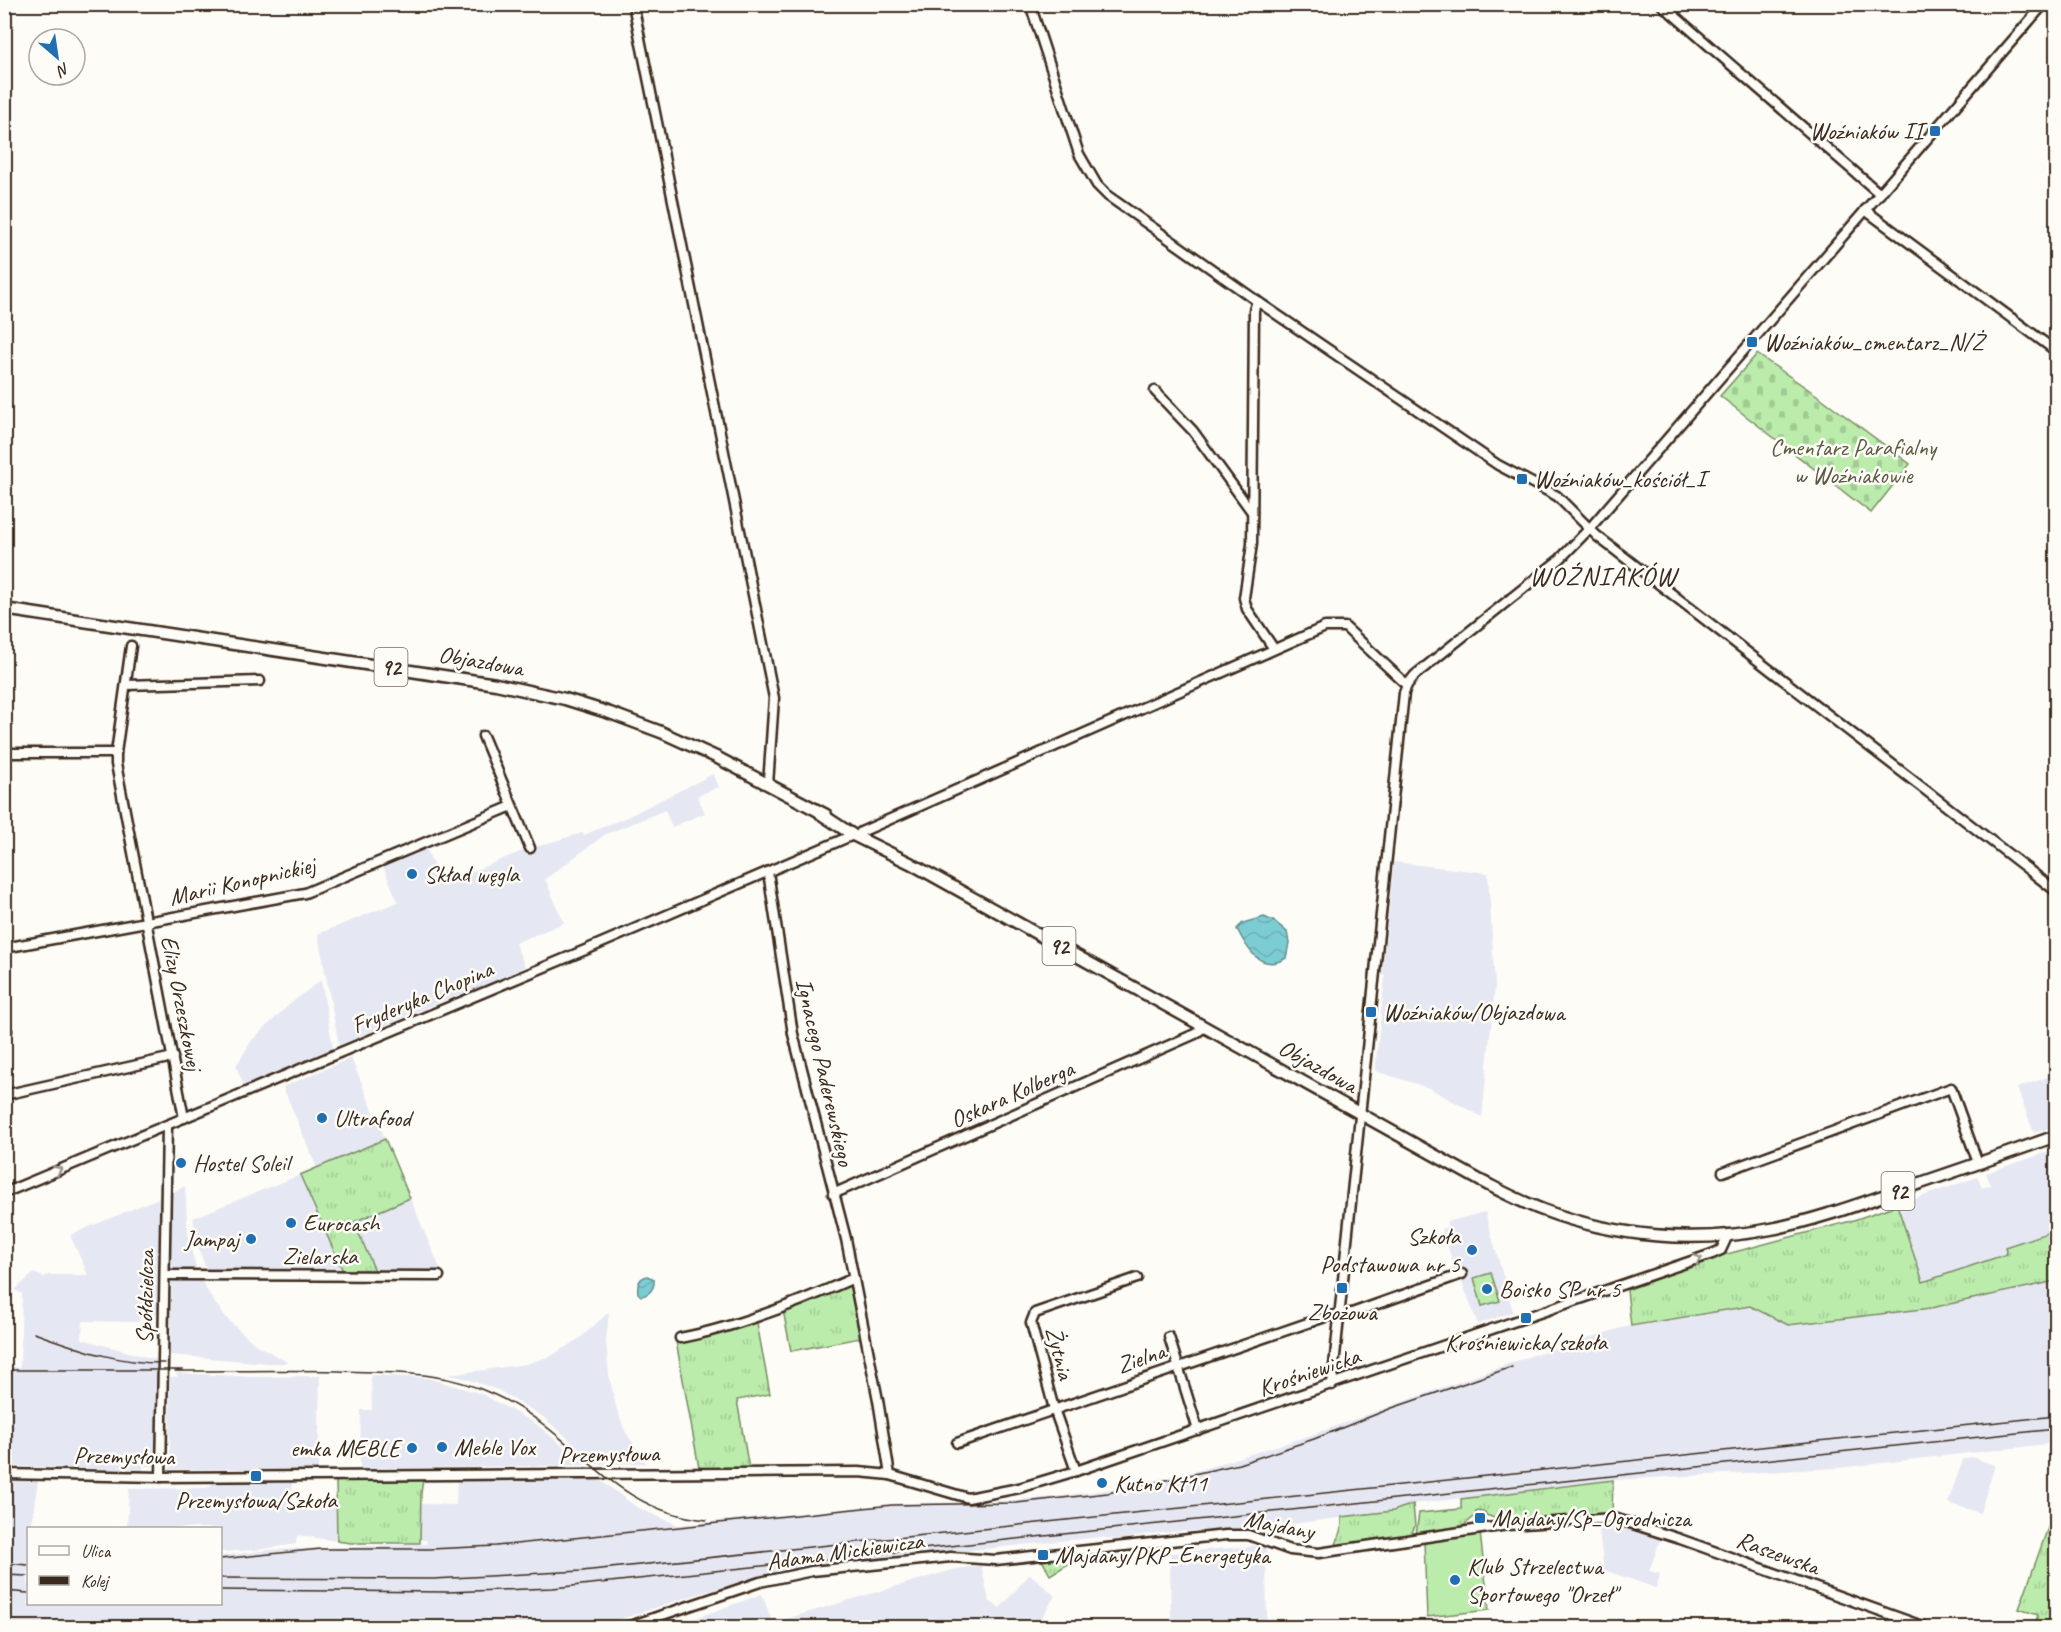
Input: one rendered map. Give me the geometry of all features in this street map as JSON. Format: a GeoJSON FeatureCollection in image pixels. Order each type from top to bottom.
{"type":"FeatureCollection","features":[{"type":"Feature","properties":{"kind":"main road","name":"Objazdowa"},"geometry":{"type":"LineString","coordinates":[[4,609],[496,684],[541,693],[610,713],[661,732],[716,757],[894,852],[910,864],[1522,1202],[1593,1225],[1633,1232],[1674,1236],[1728,1235]]}},
{"type":"Feature","properties":{"kind":"main road","name":"92"},"geometry":{"type":"LineString","coordinates":[[1728,1235],[1772,1229],[1818,1217],[2056,1136]]}},
{"type":"Feature","properties":{"kind":"street"},"geometry":{"type":"LineString","coordinates":[[633,4],[774,698],[768,785]]}},
{"type":"Feature","properties":{"kind":"street"},"geometry":{"type":"LineString","coordinates":[[1030,4],[1079,154],[1097,185],[1124,208],[1257,301],[1498,465],[1557,496],[1590,528],[1654,580],[2056,891]]}},
{"type":"Feature","properties":{"kind":"street"},"geometry":{"type":"LineString","coordinates":[[1661,4],[1880,194]]}},
{"type":"Feature","properties":{"kind":"street"},"geometry":{"type":"LineString","coordinates":[[1332,1385],[1404,693],[1407,685],[1415,675],[1560,559],[1590,528],[2044,4]]}},
{"type":"Feature","properties":{"kind":"street"},"geometry":{"type":"LineString","coordinates":[[1866,210],[2056,351]]}},
{"type":"Feature","properties":{"kind":"street"},"geometry":{"type":"LineString","coordinates":[[1257,301],[1254,310],[1252,544],[1244,598],[1247,609],[1274,649]]}},
{"type":"Feature","properties":{"kind":"street"},"geometry":{"type":"LineString","coordinates":[[1155,391],[1193,431],[1252,512]]}},
{"type":"Feature","properties":{"kind":"street","name":"Fryderyka Chopina"},"geometry":{"type":"LineString","coordinates":[[4,1193],[768,872],[1325,627],[1345,627],[1407,685]]}},
{"type":"Feature","properties":{"kind":"street","name":"Elizy Orzeszkowej"},"geometry":{"type":"LineString","coordinates":[[131,646],[116,764],[184,1118]]}},
{"type":"Feature","properties":{"kind":"street"},"geometry":{"type":"LineString","coordinates":[[126,685],[260,681]]}},
{"type":"Feature","properties":{"kind":"street"},"geometry":{"type":"LineString","coordinates":[[483,736],[530,848]]}},
{"type":"Feature","properties":{"kind":"street"},"geometry":{"type":"LineString","coordinates":[[4,753],[116,753]]}},
{"type":"Feature","properties":{"kind":"street","name":"Marii Konopnickiej"},"geometry":{"type":"LineString","coordinates":[[4,948],[305,893],[512,806]]}},
{"type":"Feature","properties":{"kind":"street","name":"Ignacego Paderewskiego"},"geometry":{"type":"LineString","coordinates":[[768,872],[793,1034],[846,1239],[878,1400],[890,1475]]}},
{"type":"Feature","properties":{"kind":"street","name":"Oskara Kolberga"},"geometry":{"type":"LineString","coordinates":[[833,1194],[1195,1034],[1204,1027]]}},
{"type":"Feature","properties":{"kind":"street"},"geometry":{"type":"LineString","coordinates":[[4,1095],[173,1057]]}},
{"type":"Feature","properties":{"kind":"street"},"geometry":{"type":"LineString","coordinates":[[1724,1172],[1952,1088],[1978,1163]]}},
{"type":"Feature","properties":{"kind":"street","name":"Spółdzielcza"},"geometry":{"type":"LineString","coordinates":[[161,1476],[167,1125]]}},
{"type":"Feature","properties":{"kind":"street"},"geometry":{"type":"LineString","coordinates":[[143,1135],[153,1136],[166,1145]]}},
{"type":"Feature","properties":{"kind":"street","name":"Krośniewicka"},"geometry":{"type":"LineString","coordinates":[[890,1475],[968,1498],[1019,1488],[1332,1385],[1712,1254],[1721,1250],[1728,1235]]}},
{"type":"Feature","properties":{"kind":"street","name":"Zielna"},"geometry":{"type":"LineString","coordinates":[[957,1443],[1177,1366],[1328,1316],[1352,1313],[1462,1274]]}},
{"type":"Feature","properties":{"kind":"street","name":"Zielarska"},"geometry":{"type":"LineString","coordinates":[[165,1275],[439,1276]]}},
{"type":"Feature","properties":{"kind":"street"},"geometry":{"type":"LineString","coordinates":[[680,1338],[784,1307],[854,1278]]}},
{"type":"Feature","properties":{"kind":"street","name":"Żytnia"},"geometry":{"type":"LineString","coordinates":[[1076,1471],[1054,1409],[1031,1323],[1032,1317],[1035,1313],[1137,1278]]}},
{"type":"Feature","properties":{"kind":"street"},"geometry":{"type":"LineString","coordinates":[[1168,1337],[1198,1430]]}},
{"type":"Feature","properties":{"kind":"street","name":"Przemysłowa"},"geometry":{"type":"LineString","coordinates":[[4,1474],[161,1476],[859,1472],[890,1475]]}},
{"type":"Feature","properties":{"kind":"street","name":"Majdany"},"geometry":{"type":"LineString","coordinates":[[971,1558],[989,1560],[1016,1558],[1226,1535],[1248,1536],[1290,1550],[1319,1553],[1500,1526],[1614,1518]]}},
{"type":"Feature","properties":{"kind":"street","name":"Raszewska"},"geometry":{"type":"LineString","coordinates":[[1614,1518],[1691,1543],[1928,1628]]}},
{"type":"Feature","properties":{"kind":"street","name":"Adama Mickiewicza"},"geometry":{"type":"LineString","coordinates":[[624,1628],[723,1593],[781,1576],[951,1557],[971,1558]]}},
{"type":"Feature","properties":{"kind":"shaded area"},"geometry":{"type":"Polygon","coordinates":[[[713,774],[719,787],[697,796],[705,813],[672,827],[665,810],[606,834],[545,879],[564,923],[515,943],[525,967],[339,1045],[318,934],[398,902],[382,864],[425,846],[442,884],[525,850],[582,833],[584,835],[627,817],[713,774]]]}},
{"type":"Feature","properties":{"kind":"shaded area"},"geometry":{"type":"Polygon","coordinates":[[[1394,862],[1488,873],[1495,986],[1482,1117],[1429,1088],[1375,1071],[1394,862]]]}},
{"type":"Feature","properties":{"kind":"shaded area"},"geometry":{"type":"Polygon","coordinates":[[[321,980],[333,1048],[244,1086],[236,1066],[252,1040],[290,1004],[321,980]]]}},
{"type":"Feature","properties":{"kind":"shaded area","name":"Ultrafood"},"geometry":{"type":"Polygon","coordinates":[[[351,1058],[385,1139],[317,1168],[283,1087],[351,1058]]]}},
{"type":"Feature","properties":{"kind":"shaded area"},"geometry":{"type":"Polygon","coordinates":[[[2056,1074],[2056,1126],[2034,1133],[2017,1088],[2056,1074]]]}},
{"type":"Feature","properties":{"kind":"shaded area"},"geometry":{"type":"Polygon","coordinates":[[[2054,1150],[2056,1157],[2056,1230],[2006,1247],[2007,1254],[1923,1282],[1897,1205],[1978,1177],[1982,1188],[1991,1185],[1986,1173],[2054,1150]]]}},
{"type":"Feature","properties":{"kind":"shaded area"},"geometry":{"type":"Polygon","coordinates":[[[300,1175],[343,1271],[207,1271],[199,1250],[193,1218],[300,1175]]]}},
{"type":"Feature","properties":{"kind":"shaded area"},"geometry":{"type":"Polygon","coordinates":[[[185,1186],[188,1237],[197,1271],[169,1271],[169,1194],[185,1186]]]}},
{"type":"Feature","properties":{"kind":"shaded area"},"geometry":{"type":"Polygon","coordinates":[[[159,1198],[158,1314],[140,1314],[139,1322],[83,1321],[82,1339],[157,1360],[155,1466],[143,1466],[143,1470],[7,1466],[4,1463],[5,1366],[20,1368],[22,1294],[15,1290],[34,1273],[43,1277],[88,1275],[70,1235],[159,1198]]]}},
{"type":"Feature","properties":{"kind":"shaded area"},"geometry":{"type":"Polygon","coordinates":[[[410,1198],[441,1271],[375,1271],[354,1222],[410,1198]]]}},
{"type":"Feature","properties":{"kind":"shaded area","name":"Szkoła Podstawowa nr 5"},"geometry":{"type":"Polygon","coordinates":[[[1485,1212],[1513,1312],[1478,1324],[1442,1229],[1448,1226],[1446,1222],[1485,1212]]]}},
{"type":"Feature","properties":{"kind":"shaded area"},"geometry":{"type":"Polygon","coordinates":[[[172,1280],[201,1280],[229,1321],[255,1344],[289,1363],[170,1355],[172,1280]]]}},
{"type":"Feature","properties":{"kind":"shaded area"},"geometry":{"type":"Polygon","coordinates":[[[2056,1281],[2056,1443],[1838,1468],[1613,1480],[1413,1504],[1393,1511],[1243,1530],[1183,1531],[1142,1535],[1122,1540],[1100,1537],[777,1570],[776,1573],[691,1596],[597,1627],[5,1628],[5,1479],[38,1480],[31,1527],[27,1527],[27,1605],[222,1605],[222,1556],[269,1550],[427,1544],[426,1540],[420,1540],[421,1504],[456,1505],[457,1479],[597,1478],[638,1508],[678,1525],[904,1503],[974,1503],[1054,1497],[1121,1488],[1200,1470],[1311,1435],[1533,1355],[1641,1322],[1750,1306],[1788,1325],[1931,1308],[2056,1281]]]}},
{"type":"Feature","properties":{"kind":"shaded area"},"geometry":{"type":"Polygon","coordinates":[[[609,1312],[606,1342],[609,1375],[616,1407],[625,1431],[646,1463],[598,1464],[542,1416],[498,1390],[448,1375],[526,1364],[551,1356],[580,1338],[609,1312]]]}},
{"type":"Feature","properties":{"kind":"shaded area"},"geometry":{"type":"Polygon","coordinates":[[[177,1373],[253,1377],[320,1376],[318,1469],[170,1469],[170,1377],[177,1377],[177,1373]]]}},
{"type":"Feature","properties":{"kind":"shaded area"},"geometry":{"type":"Polygon","coordinates":[[[371,1375],[427,1378],[482,1394],[536,1424],[586,1465],[360,1469],[361,1410],[372,1410],[371,1375]]]}},
{"type":"Feature","properties":{"kind":"shaded area"},"geometry":{"type":"Polygon","coordinates":[[[1971,1457],[1995,1465],[1980,1513],[1948,1503],[1963,1459],[1971,1457]]]}},
{"type":"Feature","properties":{"kind":"shaded area"},"geometry":{"type":"Polygon","coordinates":[[[292,1480],[292,1506],[336,1505],[337,1541],[297,1535],[296,1544],[222,1552],[222,1527],[127,1527],[129,1489],[206,1488],[211,1486],[212,1481],[292,1480]]]}},
{"type":"Feature","properties":{"kind":"shaded area"},"geometry":{"type":"Polygon","coordinates":[[[1616,1522],[1661,1538],[1649,1571],[1660,1574],[1656,1588],[1604,1570],[1598,1523],[1616,1522]]]}},
{"type":"Feature","properties":{"kind":"shaded area"},"geometry":{"type":"Polygon","coordinates":[[[1266,1545],[1267,1627],[1171,1627],[1170,1553],[1266,1545]]]}},
{"type":"Feature","properties":{"kind":"shaded area"},"geometry":{"type":"Polygon","coordinates":[[[981,1565],[989,1601],[1000,1608],[1030,1574],[1055,1596],[1040,1620],[1050,1627],[674,1626],[762,1594],[772,1621],[778,1619],[779,1621],[952,1570],[981,1565]]]}},
{"type":"Feature","properties":{"kind":"green space","name":"Cmentarz Parafialny w Woźniakowie"},"geometry":{"type":"Polygon","coordinates":[[[1757,354],[1910,464],[1871,513],[1720,396],[1757,354]]]}},
{"type":"Feature","properties":{"kind":"green space"},"geometry":{"type":"Polygon","coordinates":[[[385,1139],[410,1198],[354,1222],[375,1271],[343,1271],[300,1175],[385,1139]]]}},
{"type":"Feature","properties":{"kind":"green space"},"geometry":{"type":"Polygon","coordinates":[[[1897,1205],[1923,1282],[2007,1254],[2005,1247],[2056,1230],[2056,1281],[1931,1308],[1788,1325],[1750,1306],[1631,1326],[1627,1290],[1716,1257],[1851,1221],[1897,1205]]]}},
{"type":"Feature","properties":{"kind":"green space","name":"Boisko SP nr 5"},"geometry":{"type":"Polygon","coordinates":[[[1491,1273],[1500,1301],[1482,1306],[1474,1278],[1491,1273]]]}},
{"type":"Feature","properties":{"kind":"green space"},"geometry":{"type":"Polygon","coordinates":[[[849,1282],[860,1338],[791,1351],[783,1310],[849,1282]]]}},
{"type":"Feature","properties":{"kind":"green space"},"geometry":{"type":"Polygon","coordinates":[[[756,1318],[770,1394],[737,1400],[749,1469],[699,1468],[676,1341],[705,1335],[756,1318]]]}},
{"type":"Feature","properties":{"kind":"green space"},"geometry":{"type":"Polygon","coordinates":[[[336,1480],[423,1480],[420,1543],[337,1541],[336,1480]]]}},
{"type":"Feature","properties":{"kind":"green space"},"geometry":{"type":"Polygon","coordinates":[[[1613,1480],[1612,1514],[1510,1520],[1497,1519],[1486,1515],[1485,1512],[1476,1511],[1476,1515],[1461,1528],[1416,1535],[1419,1513],[1461,1509],[1461,1499],[1613,1480]]]}},
{"type":"Feature","properties":{"kind":"green space"},"geometry":{"type":"Polygon","coordinates":[[[1413,1504],[1415,1526],[1410,1536],[1333,1546],[1336,1545],[1342,1517],[1393,1511],[1413,1504]]]}},
{"type":"Feature","properties":{"kind":"green space"},"geometry":{"type":"Polygon","coordinates":[[[2056,1505],[2056,1627],[2034,1627],[2038,1615],[2019,1609],[2056,1505]]]}},
{"type":"Feature","properties":{"kind":"green space","name":"Klub Strzelectwa Sportowego \"Orzeł\""},"geometry":{"type":"Polygon","coordinates":[[[1480,1533],[1489,1610],[1427,1617],[1424,1542],[1480,1533]]]}},
{"type":"Feature","properties":{"kind":"green space"},"geometry":{"type":"Polygon","coordinates":[[[1085,1554],[1050,1575],[1042,1560],[1042,1558],[1085,1554]]]}},
{"type":"Feature","properties":{"kind":"water"},"geometry":{"type":"Polygon","coordinates":[[[1264,917],[1275,922],[1287,932],[1289,943],[1286,958],[1277,962],[1269,963],[1256,957],[1245,944],[1237,929],[1243,923],[1264,917]]]}},
{"type":"Feature","properties":{"kind":"water"},"geometry":{"type":"Polygon","coordinates":[[[647,1276],[654,1279],[654,1285],[649,1292],[641,1296],[638,1293],[638,1285],[642,1278],[647,1276]]]}},
{"type":"Feature","properties":{"kind":"waterway"},"geometry":{"type":"LineString","coordinates":[[4,24],[8,30]]}},
{"type":"Feature","properties":{"kind":"railway"},"geometry":{"type":"LineString","coordinates":[[34,1333],[114,1358],[165,1363]]}},
{"type":"Feature","properties":{"kind":"railway"},"geometry":{"type":"LineString","coordinates":[[222,1559],[321,1549],[430,1549],[496,1546],[892,1505],[1016,1503],[1108,1493],[1239,1464],[1512,1367]]}},
{"type":"Feature","properties":{"kind":"railway"},"geometry":{"type":"LineString","coordinates":[[4,1370],[183,1370]]}},
{"type":"Feature","properties":{"kind":"railway"},"geometry":{"type":"LineString","coordinates":[[175,1371],[380,1372],[418,1374],[456,1381],[495,1395],[524,1411],[618,1486],[644,1502],[673,1514],[707,1520]]}},
{"type":"Feature","properties":{"kind":"railway"},"geometry":{"type":"LineString","coordinates":[[222,1578],[433,1579],[582,1571],[2056,1416]]}},
{"type":"Feature","properties":{"kind":"railway"},"geometry":{"type":"LineString","coordinates":[[222,1590],[448,1592],[553,1588],[2056,1429]]}},
{"type":"Feature","properties":{"kind":"railway"},"geometry":{"type":"LineString","coordinates":[[4,1563],[27,1565]]}},
{"type":"Feature","properties":{"kind":"railway"},"geometry":{"type":"LineString","coordinates":[[4,1575],[27,1576]]}},
{"type":"Feature","properties":{"kind":"railway"},"geometry":{"type":"LineString","coordinates":[[4,1591],[27,1593]]}},
{"type":"Feature","properties":{"kind":"place","name":"Woźniaków II"},"geometry":{"type":"Point","coordinates":[1935,131]}},
{"type":"Feature","properties":{"kind":"place","name":"Woźniaków_cmentarz_N/Ż"},"geometry":{"type":"Point","coordinates":[1752,342]}},
{"type":"Feature","properties":{"kind":"place","name":"Woźniaków_kościół_I"},"geometry":{"type":"Point","coordinates":[1522,479]}},
{"type":"Feature","properties":{"kind":"place","name":"Skład węgla"},"geometry":{"type":"Point","coordinates":[412,874]}},
{"type":"Feature","properties":{"kind":"place","name":"Woźniaków/Objazdowa"},"geometry":{"type":"Point","coordinates":[1371,1012]}},
{"type":"Feature","properties":{"kind":"place","name":"Ultrafood"},"geometry":{"type":"Point","coordinates":[322,1118]}},
{"type":"Feature","properties":{"kind":"place","name":"Hostel Soleil"},"geometry":{"type":"Point","coordinates":[181,1163]}},
{"type":"Feature","properties":{"kind":"place","name":"Eurocash"},"geometry":{"type":"Point","coordinates":[291,1223]}},
{"type":"Feature","properties":{"kind":"place","name":"Jampaj"},"geometry":{"type":"Point","coordinates":[251,1239]}},
{"type":"Feature","properties":{"kind":"place","name":"Szkoła Podstawowa nr 5"},"geometry":{"type":"Point","coordinates":[1472,1250]}},
{"type":"Feature","properties":{"kind":"place","name":"Zbożowa"},"geometry":{"type":"Point","coordinates":[1342,1288]}},
{"type":"Feature","properties":{"kind":"place","name":"Boisko SP nr 5"},"geometry":{"type":"Point","coordinates":[1487,1289]}},
{"type":"Feature","properties":{"kind":"place","name":"Krośniewicka/szkoła"},"geometry":{"type":"Point","coordinates":[1526,1318]}},
{"type":"Feature","properties":{"kind":"place","name":"Meble Vox"},"geometry":{"type":"Point","coordinates":[442,1447]}},
{"type":"Feature","properties":{"kind":"place","name":"emka MEBLE"},"geometry":{"type":"Point","coordinates":[412,1448]}},
{"type":"Feature","properties":{"kind":"place","name":"Przemysłowa/Szkoła"},"geometry":{"type":"Point","coordinates":[256,1476]}},
{"type":"Feature","properties":{"kind":"place","name":"Kutno Kt11"},"geometry":{"type":"Point","coordinates":[1102,1483]}},
{"type":"Feature","properties":{"kind":"place","name":"Majdany/Sp_Ogrodnicza"},"geometry":{"type":"Point","coordinates":[1480,1518]}},
{"type":"Feature","properties":{"kind":"place","name":"Majdany/PKP_Energetyka"},"geometry":{"type":"Point","coordinates":[1043,1555]}},
{"type":"Feature","properties":{"kind":"place","name":"Klub Strzelectwa Sportowego \"Orzeł\""},"geometry":{"type":"Point","coordinates":[1455,1580]}},
{"type":"Feature","properties":{"kind":"district","name":"WOŹNIAKÓW"},"geometry":{"type":"Point","coordinates":[1603,576]}}]}
